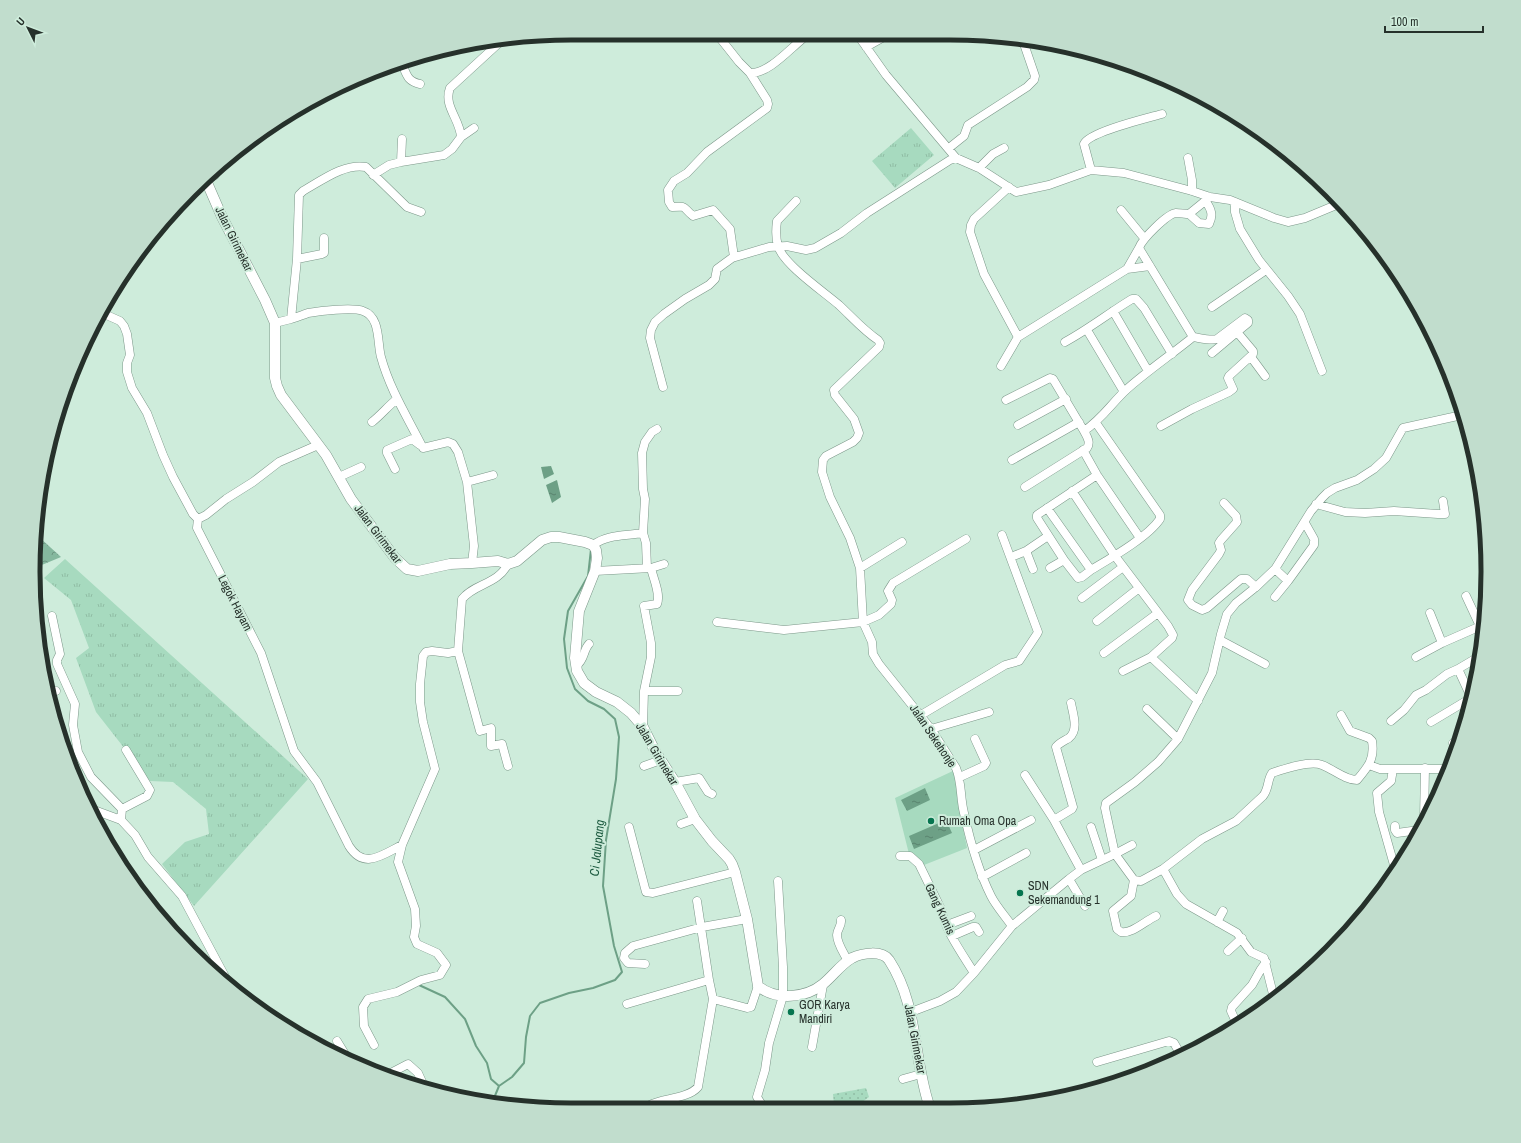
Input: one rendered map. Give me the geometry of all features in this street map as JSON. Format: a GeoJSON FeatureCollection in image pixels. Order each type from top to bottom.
{"type":"FeatureCollection","features":[{"type":"Feature","properties":{"kind":"street"},"geometry":{"type":"LineString","coordinates":[[722,40],[739,62],[750,73],[767,100],[767,108],[707,152],[687,174],[676,179],[668,190],[669,202],[672,207],[683,206],[693,216],[713,210],[730,228],[734,257]]}},
{"type":"Feature","properties":{"kind":"street"},"geometry":{"type":"LineString","coordinates":[[861,40],[886,75],[956,158],[979,168],[1016,192],[1049,185],[1091,170],[1124,173],[1192,191],[1208,200],[1235,202],[1274,218],[1288,222],[1305,218],[1334,206]]}},
{"type":"Feature","properties":{"kind":"street"},"geometry":{"type":"LineString","coordinates":[[866,47],[878,40]]}},
{"type":"Feature","properties":{"kind":"street"},"geometry":{"type":"LineString","coordinates":[[750,73],[757,73],[763,70],[778,60],[800,41]]}},
{"type":"Feature","properties":{"kind":"street"},"geometry":{"type":"LineString","coordinates":[[461,137],[450,108],[448,97],[450,88],[495,46]]}},
{"type":"Feature","properties":{"kind":"street"},"geometry":{"type":"LineString","coordinates":[[949,148],[964,136],[968,125],[1027,88],[1034,80],[1035,76],[1025,46]]}},
{"type":"Feature","properties":{"kind":"street"},"geometry":{"type":"LineString","coordinates":[[404,67],[409,79],[412,82],[420,84]]}},
{"type":"Feature","properties":{"kind":"street"},"geometry":{"type":"LineString","coordinates":[[1091,170],[1084,144],[1088,139],[1112,128],[1162,114]]}},
{"type":"Feature","properties":{"kind":"street"},"geometry":{"type":"LineString","coordinates":[[373,175],[389,165],[444,156],[452,149],[461,137],[474,128]]}},
{"type":"Feature","properties":{"kind":"street"},"geometry":{"type":"LineString","coordinates":[[401,162],[402,139]]}},
{"type":"Feature","properties":{"kind":"street"},"geometry":{"type":"LineString","coordinates":[[979,168],[993,154],[1004,148]]}},
{"type":"Feature","properties":{"kind":"street"},"geometry":{"type":"LineString","coordinates":[[663,387],[650,338],[654,322],[685,299],[709,285],[715,279],[717,269],[734,257],[756,250],[778,246],[806,250],[815,248],[842,233],[867,212],[950,160],[956,158]]}},
{"type":"Feature","properties":{"kind":"street"},"geometry":{"type":"LineString","coordinates":[[1188,158],[1192,180],[1192,191]]}},
{"type":"Feature","properties":{"kind":"street"},"geometry":{"type":"LineString","coordinates":[[291,319],[297,258],[300,192],[346,168],[358,166],[366,167],[408,207],[421,212]]}},
{"type":"Feature","properties":{"kind":"street","name":"Jalan Girimekar"},"geometry":{"type":"LineString","coordinates":[[208,185],[222,217],[265,300],[274,323],[276,378],[277,386],[281,395],[318,444],[351,499],[395,558],[407,569],[418,571],[450,564],[498,562],[508,564]]}},
{"type":"Feature","properties":{"kind":"street"},"geometry":{"type":"LineString","coordinates":[[1009,187],[974,219],[970,232],[984,274],[1018,337]]}},
{"type":"Feature","properties":{"kind":"street"},"geometry":{"type":"LineString","coordinates":[[1189,214],[1208,200]]}},
{"type":"Feature","properties":{"kind":"street"},"geometry":{"type":"LineString","coordinates":[[1127,269],[1144,238],[1175,213],[1189,214],[1199,223],[1209,224],[1212,218],[1212,211],[1208,200]]}},
{"type":"Feature","properties":{"kind":"street"},"geometry":{"type":"LineString","coordinates":[[778,246],[778,221],[796,201]]}},
{"type":"Feature","properties":{"kind":"street"},"geometry":{"type":"LineString","coordinates":[[1235,202],[1237,222],[1266,270],[1288,296],[1300,314],[1322,371]]}},
{"type":"Feature","properties":{"kind":"street"},"geometry":{"type":"LineString","coordinates":[[1121,210],[1144,238]]}},
{"type":"Feature","properties":{"kind":"street"},"geometry":{"type":"LineString","coordinates":[[297,258],[324,253],[324,238]]}},
{"type":"Feature","properties":{"kind":"street","name":"Jalan Sekehonje"},"geometry":{"type":"LineString","coordinates":[[778,246],[783,256],[808,280],[839,305],[880,343],[879,346],[834,390],[835,395],[854,419],[858,433],[857,438],[853,442],[826,456],[822,460],[821,466],[830,497],[850,538],[860,568],[863,621],[872,642],[873,654],[879,664],[921,715],[956,768],[960,777],[963,812],[982,877],[991,897],[1012,926]]}},
{"type":"Feature","properties":{"kind":"street"},"geometry":{"type":"LineString","coordinates":[[1139,248],[1193,337]]}},
{"type":"Feature","properties":{"kind":"street"},"geometry":{"type":"LineString","coordinates":[[1001,366],[1018,337],[1127,269],[1150,266]]}},
{"type":"Feature","properties":{"kind":"street"},"geometry":{"type":"LineString","coordinates":[[1212,307],[1266,270]]}},
{"type":"Feature","properties":{"kind":"street"},"geometry":{"type":"LineString","coordinates":[[1065,342],[1087,330],[1132,299],[1136,299],[1144,308],[1172,354]]}},
{"type":"Feature","properties":{"kind":"street"},"geometry":{"type":"LineString","coordinates":[[274,323],[319,312],[348,310],[363,311],[371,316],[375,324],[380,355],[387,378],[423,448]]}},
{"type":"Feature","properties":{"kind":"street"},"geometry":{"type":"LineString","coordinates":[[1113,311],[1148,371]]}},
{"type":"Feature","properties":{"kind":"street","name":"Legok Hayam"},"geometry":{"type":"LineString","coordinates":[[106,315],[120,321],[124,326],[127,334],[130,355],[127,363],[127,372],[132,388],[147,413],[173,477],[193,514],[198,519],[197,528],[261,653],[294,751],[316,782],[354,854],[362,858],[376,859],[402,845]]}},
{"type":"Feature","properties":{"kind":"street"},"geometry":{"type":"LineString","coordinates":[[1084,431],[1096,423],[1124,392],[1148,371],[1193,337],[1214,340],[1244,318],[1248,319],[1248,323],[1212,353]]}},
{"type":"Feature","properties":{"kind":"street"},"geometry":{"type":"LineString","coordinates":[[1087,330],[1124,392]]}},
{"type":"Feature","properties":{"kind":"street"},"geometry":{"type":"LineString","coordinates":[[1161,426],[1233,389],[1228,378],[1229,376],[1251,357],[1253,351],[1237,332]]}},
{"type":"Feature","properties":{"kind":"street"},"geometry":{"type":"LineString","coordinates":[[1251,357],[1265,376]]}},
{"type":"Feature","properties":{"kind":"street"},"geometry":{"type":"LineString","coordinates":[[1006,400],[1050,378],[1056,381],[1084,431],[1089,443],[1087,448],[1025,487]]}},
{"type":"Feature","properties":{"kind":"street"},"geometry":{"type":"LineString","coordinates":[[372,422],[397,398]]}},
{"type":"Feature","properties":{"kind":"street"},"geometry":{"type":"LineString","coordinates":[[1018,425],[1066,399]]}},
{"type":"Feature","properties":{"kind":"street"},"geometry":{"type":"LineString","coordinates":[[1341,715],[1350,730],[1372,740],[1373,753],[1369,765],[1357,780],[1317,763],[1296,766],[1272,773],[1266,792],[1263,796],[1236,821],[1202,839],[1163,870],[1141,881],[1134,880],[1115,854],[1105,808],[1106,803],[1135,782],[1158,762],[1178,739],[1212,673],[1227,614],[1236,602],[1275,570],[1316,504],[1327,493],[1357,480],[1374,469],[1386,458],[1403,428],[1458,416]]}},
{"type":"Feature","properties":{"kind":"street"},"geometry":{"type":"LineString","coordinates":[[1012,460],[1079,422]]}},
{"type":"Feature","properties":{"kind":"street"},"geometry":{"type":"LineString","coordinates":[[1096,423],[1160,515],[1158,522],[1140,538],[1115,556],[1078,578],[1048,536],[1037,518],[1037,515],[1098,475]]}},
{"type":"Feature","properties":{"kind":"street"},"geometry":{"type":"LineString","coordinates":[[643,727],[644,691],[651,657],[651,643],[644,606],[656,604],[658,600],[649,568],[646,543],[643,533],[645,499],[643,489],[642,453],[644,442],[652,432],[657,429]]}},
{"type":"Feature","properties":{"kind":"street"},"geometry":{"type":"LineString","coordinates":[[395,470],[387,450],[413,439],[423,448]]}},
{"type":"Feature","properties":{"kind":"street"},"geometry":{"type":"LineString","coordinates":[[423,448],[448,442],[453,444],[458,452],[467,482],[474,546],[472,563]]}},
{"type":"Feature","properties":{"kind":"street"},"geometry":{"type":"LineString","coordinates":[[198,519],[253,482],[279,462],[318,444]]}},
{"type":"Feature","properties":{"kind":"street"},"geometry":{"type":"LineString","coordinates":[[1084,450],[1098,475],[1140,538]]}},
{"type":"Feature","properties":{"kind":"street"},"geometry":{"type":"LineString","coordinates":[[339,477],[361,467]]}},
{"type":"Feature","properties":{"kind":"street"},"geometry":{"type":"LineString","coordinates":[[467,482],[493,475]]}},
{"type":"Feature","properties":{"kind":"street"},"geometry":{"type":"LineString","coordinates":[[1072,491],[1115,556],[1173,635],[1151,657],[1123,671]]}},
{"type":"Feature","properties":{"kind":"street"},"geometry":{"type":"LineString","coordinates":[[1316,504],[1345,512],[1365,513],[1394,511],[1445,514],[1443,501]]}},
{"type":"Feature","properties":{"kind":"street"},"geometry":{"type":"LineString","coordinates":[[1224,503],[1236,516],[1237,522],[1219,543],[1221,550],[1220,554],[1192,590],[1188,600],[1192,605],[1202,610],[1207,608],[1241,579],[1246,579],[1256,587]]}},
{"type":"Feature","properties":{"kind":"street"},"geometry":{"type":"LineString","coordinates":[[1047,508],[1091,570]]}},
{"type":"Feature","properties":{"kind":"street"},"geometry":{"type":"LineString","coordinates":[[1274,596],[1288,581],[1315,542],[1305,523]]}},
{"type":"Feature","properties":{"kind":"street"},"geometry":{"type":"LineString","coordinates":[[508,766],[502,744],[491,746],[491,728],[480,730],[458,651],[462,599],[472,590],[493,580],[502,573],[508,564],[517,561],[542,540],[551,537],[559,537],[593,545],[605,538],[616,535],[643,533]]}},
{"type":"Feature","properties":{"kind":"street"},"geometry":{"type":"LineString","coordinates":[[921,715],[1005,665],[1018,661],[1038,632],[1002,535]]}},
{"type":"Feature","properties":{"kind":"street"},"geometry":{"type":"LineString","coordinates":[[1016,555],[1026,551],[1048,536]]}},
{"type":"Feature","properties":{"kind":"street"},"geometry":{"type":"LineString","coordinates":[[716,622],[784,630],[863,621],[879,615],[891,604],[892,600],[888,591],[893,582],[966,539]]}},
{"type":"Feature","properties":{"kind":"street"},"geometry":{"type":"LineString","coordinates":[[860,568],[902,542]]}},
{"type":"Feature","properties":{"kind":"street","name":"Jalan Girimekar"},"geometry":{"type":"LineString","coordinates":[[593,545],[596,550],[597,558],[595,571],[578,611],[576,658],[577,671],[584,683],[596,692],[617,702],[632,713],[643,727],[695,818],[712,841],[729,859],[736,872],[747,919],[758,986],[764,991],[783,996],[798,996],[823,985],[848,961],[857,956],[872,953],[882,955],[889,960],[900,981],[911,1012],[916,1049],[928,1103]]}},
{"type":"Feature","properties":{"kind":"street"},"geometry":{"type":"LineString","coordinates":[[1026,551],[1033,569]]}},
{"type":"Feature","properties":{"kind":"street"},"geometry":{"type":"LineString","coordinates":[[1050,568],[1064,560]]}},
{"type":"Feature","properties":{"kind":"street"},"geometry":{"type":"LineString","coordinates":[[595,571],[649,568],[664,564]]}},
{"type":"Feature","properties":{"kind":"street"},"geometry":{"type":"LineString","coordinates":[[1082,598],[1123,567]]}},
{"type":"Feature","properties":{"kind":"street"},"geometry":{"type":"LineString","coordinates":[[1275,570],[1288,581]]}},
{"type":"Feature","properties":{"kind":"street"},"geometry":{"type":"LineString","coordinates":[[1097,621],[1139,588]]}},
{"type":"Feature","properties":{"kind":"street"},"geometry":{"type":"LineString","coordinates":[[1466,596],[1478,620]]}},
{"type":"Feature","properties":{"kind":"street"},"geometry":{"type":"LineString","coordinates":[[1430,613],[1442,643]]}},
{"type":"Feature","properties":{"kind":"street"},"geometry":{"type":"LineString","coordinates":[[1104,653],[1158,614]]}},
{"type":"Feature","properties":{"kind":"street"},"geometry":{"type":"LineString","coordinates":[[52,616],[60,654],[57,664],[75,704],[73,725],[78,752],[91,777],[122,809],[121,820]]}},
{"type":"Feature","properties":{"kind":"street"},"geometry":{"type":"LineString","coordinates":[[1416,658],[1442,643],[1478,627]]}},
{"type":"Feature","properties":{"kind":"street"},"geometry":{"type":"LineString","coordinates":[[1220,640],[1265,664]]}},
{"type":"Feature","properties":{"kind":"street"},"geometry":{"type":"LineString","coordinates":[[576,666],[582,661],[586,647],[589,644]]}},
{"type":"Feature","properties":{"kind":"street"},"geometry":{"type":"LineString","coordinates":[[374,1045],[364,1026],[363,1007],[368,999],[397,992],[421,980],[440,975],[446,965],[437,953],[417,944],[414,937],[416,926],[415,909],[398,862],[402,845],[435,769],[423,722],[420,702],[423,656],[426,652],[432,651],[448,653],[458,651]]}},
{"type":"Feature","properties":{"kind":"street"},"geometry":{"type":"LineString","coordinates":[[1151,657],[1198,701]]}},
{"type":"Feature","properties":{"kind":"street"},"geometry":{"type":"LineString","coordinates":[[1392,721],[1404,710],[1416,695],[1426,690],[1447,674],[1473,660]]}},
{"type":"Feature","properties":{"kind":"street"},"geometry":{"type":"LineString","coordinates":[[1458,669],[1467,690]]}},
{"type":"Feature","properties":{"kind":"street"},"geometry":{"type":"LineString","coordinates":[[644,691],[678,691]]}},
{"type":"Feature","properties":{"kind":"street"},"geometry":{"type":"LineString","coordinates":[[1431,722],[1465,702]]}},
{"type":"Feature","properties":{"kind":"street"},"geometry":{"type":"LineString","coordinates":[[1054,820],[1072,809],[1074,804],[1056,748],[1068,739],[1074,732],[1071,703]]}},
{"type":"Feature","properties":{"kind":"street"},"geometry":{"type":"LineString","coordinates":[[1147,709],[1178,739]]}},
{"type":"Feature","properties":{"kind":"street"},"geometry":{"type":"LineString","coordinates":[[931,729],[989,712]]}},
{"type":"Feature","properties":{"kind":"street"},"geometry":{"type":"LineString","coordinates":[[960,777],[984,766],[986,763],[975,739]]}},
{"type":"Feature","properties":{"kind":"street"},"geometry":{"type":"LineString","coordinates":[[122,809],[147,796],[150,790],[126,750]]}},
{"type":"Feature","properties":{"kind":"street"},"geometry":{"type":"LineString","coordinates":[[644,766],[661,760]]}},
{"type":"Feature","properties":{"kind":"street"},"geometry":{"type":"LineString","coordinates":[[1369,765],[1380,769],[1443,769]]}},
{"type":"Feature","properties":{"kind":"street"},"geometry":{"type":"LineString","coordinates":[[1424,768],[1424,811]]}},
{"type":"Feature","properties":{"kind":"street"},"geometry":{"type":"LineString","coordinates":[[1393,769],[1391,781],[1377,793],[1379,812],[1393,863]]}},
{"type":"Feature","properties":{"kind":"street"},"geometry":{"type":"LineString","coordinates":[[1025,775],[1054,820],[1081,870]]}},
{"type":"Feature","properties":{"kind":"street"},"geometry":{"type":"LineString","coordinates":[[675,782],[699,778],[708,792],[712,794]]}},
{"type":"Feature","properties":{"kind":"street"},"geometry":{"type":"LineString","coordinates":[[97,811],[121,820],[135,835],[148,856],[182,896],[223,973]]}},
{"type":"Feature","properties":{"kind":"street"},"geometry":{"type":"LineString","coordinates":[[681,824],[695,818]]}},
{"type":"Feature","properties":{"kind":"street"},"geometry":{"type":"LineString","coordinates":[[974,850],[1031,820]]}},
{"type":"Feature","properties":{"kind":"street"},"geometry":{"type":"LineString","coordinates":[[1395,826],[1397,833],[1413,831]]}},
{"type":"Feature","properties":{"kind":"street"},"geometry":{"type":"LineString","coordinates":[[629,827],[646,892],[653,893],[736,872]]}},
{"type":"Feature","properties":{"kind":"street"},"geometry":{"type":"LineString","coordinates":[[1091,827],[1102,860]]}},
{"type":"Feature","properties":{"kind":"street"},"geometry":{"type":"LineString","coordinates":[[911,1012],[940,1001],[956,992],[974,973],[1012,926],[1068,878],[1132,845]]}},
{"type":"Feature","properties":{"kind":"street"},"geometry":{"type":"LineString","coordinates":[[982,877],[1026,853]]}},
{"type":"Feature","properties":{"kind":"street","name":"Gang Kumis"},"geometry":{"type":"LineString","coordinates":[[900,856],[910,856],[919,864],[942,911],[952,936],[974,973]]}},
{"type":"Feature","properties":{"kind":"street"},"geometry":{"type":"LineString","coordinates":[[1163,870],[1181,899],[1192,908],[1237,933],[1251,952],[1264,958],[1273,993]]}},
{"type":"Feature","properties":{"kind":"street"},"geometry":{"type":"LineString","coordinates":[[1068,878],[1085,906]]}},
{"type":"Feature","properties":{"kind":"street"},"geometry":{"type":"LineString","coordinates":[[1134,880],[1131,896],[1113,911],[1117,929],[1121,932],[1125,932],[1137,928],[1146,920],[1156,916]]}},
{"type":"Feature","properties":{"kind":"street"},"geometry":{"type":"LineString","coordinates":[[761,1103],[757,1098],[765,1070],[769,1043],[783,996],[783,967],[778,881]]}},
{"type":"Feature","properties":{"kind":"street"},"geometry":{"type":"LineString","coordinates":[[657,1103],[675,1098],[697,1088],[713,999],[697,902]]}},
{"type":"Feature","properties":{"kind":"street"},"geometry":{"type":"LineString","coordinates":[[1217,922],[1223,911]]}},
{"type":"Feature","properties":{"kind":"street"},"geometry":{"type":"LineString","coordinates":[[947,925],[971,916]]}},
{"type":"Feature","properties":{"kind":"street"},"geometry":{"type":"LineString","coordinates":[[646,964],[628,963],[624,958],[625,952],[633,946],[702,927],[747,919]]}},
{"type":"Feature","properties":{"kind":"street"},"geometry":{"type":"LineString","coordinates":[[841,920],[837,936],[839,944],[848,961]]}},
{"type":"Feature","properties":{"kind":"street"},"geometry":{"type":"LineString","coordinates":[[952,936],[973,927],[976,927],[979,932]]}},
{"type":"Feature","properties":{"kind":"street"},"geometry":{"type":"LineString","coordinates":[[1228,952],[1242,938]]}},
{"type":"Feature","properties":{"kind":"street"},"geometry":{"type":"LineString","coordinates":[[1235,1020],[1230,1011],[1232,1007],[1252,985],[1266,962]]}},
{"type":"Feature","properties":{"kind":"street"},"geometry":{"type":"LineString","coordinates":[[627,1004],[709,980]]}},
{"type":"Feature","properties":{"kind":"street"},"geometry":{"type":"LineString","coordinates":[[812,1047],[823,985]]}},
{"type":"Feature","properties":{"kind":"street"},"geometry":{"type":"LineString","coordinates":[[713,999],[748,1008],[751,1007],[758,986]]}},
{"type":"Feature","properties":{"kind":"street"},"geometry":{"type":"LineString","coordinates":[[1097,1062],[1169,1040],[1174,1043],[1179,1051]]}},
{"type":"Feature","properties":{"kind":"street"},"geometry":{"type":"LineString","coordinates":[[336,1041],[342,1051]]}},
{"type":"Feature","properties":{"kind":"street"},"geometry":{"type":"LineString","coordinates":[[393,1072],[408,1064],[418,1073],[422,1081]]}},
{"type":"Feature","properties":{"kind":"street"},"geometry":{"type":"LineString","coordinates":[[903,1079],[921,1074]]}},
{"type":"Feature","properties":{"kind":"green space"},"geometry":{"type":"Polygon","coordinates":[[[911,128],[934,155],[895,188],[872,161],[911,128]]]}},
{"type":"Feature","properties":{"kind":"green space"},"geometry":{"type":"Polygon","coordinates":[[[41,539],[61,557],[40,566],[41,539]]]}},
{"type":"Feature","properties":{"kind":"green space"},"geometry":{"type":"Polygon","coordinates":[[[65,559],[308,779],[194,906],[162,864],[185,842],[209,834],[206,809],[173,782],[150,781],[96,712],[76,658],[89,648],[71,600],[44,578],[65,559]]]}},
{"type":"Feature","properties":{"kind":"green space","name":"Rumah Oma Opa"},"geometry":{"type":"Polygon","coordinates":[[[955,770],[958,803],[967,848],[924,865],[909,854],[895,798],[955,770]]]}},
{"type":"Feature","properties":{"kind":"green space"},"geometry":{"type":"Polygon","coordinates":[[[866,1088],[869,1097],[861,1103],[834,1103],[833,1094],[866,1088]]]}},
{"type":"Feature","properties":{"kind":"water"},"geometry":{"type":"Polygon","coordinates":[[[551,466],[554,474],[544,479],[541,467],[551,466]]]}},
{"type":"Feature","properties":{"kind":"water"},"geometry":{"type":"Polygon","coordinates":[[[557,480],[561,497],[552,503],[546,485],[557,480]]]}},
{"type":"Feature","properties":{"kind":"water"},"geometry":{"type":"Polygon","coordinates":[[[925,788],[930,800],[907,811],[901,800],[925,788]]]}},
{"type":"Feature","properties":{"kind":"water"},"geometry":{"type":"Polygon","coordinates":[[[946,820],[952,833],[914,849],[909,836],[946,820]]]}},
{"type":"Feature","properties":{"kind":"waterway","name":"Ci Jalupang"},"geometry":{"type":"LineString","coordinates":[[495,1097],[499,1086],[512,1077],[524,1063],[526,1037],[530,1016],[540,1003],[615,980],[622,972],[614,946],[603,886],[606,840],[616,779],[619,737],[615,719],[604,709],[588,701],[575,689],[567,668],[564,639],[568,611],[588,576],[591,549]]}},
{"type":"Feature","properties":{"kind":"waterway"},"geometry":{"type":"LineString","coordinates":[[419,985],[445,997],[465,1019],[476,1046],[487,1063],[491,1079],[499,1086]]}},
{"type":"Feature","properties":{"kind":"place","name":"Rumah Oma Opa"},"geometry":{"type":"Point","coordinates":[931,821]}},
{"type":"Feature","properties":{"kind":"place","name":"SDN Sekemandung 1"},"geometry":{"type":"Point","coordinates":[1020,893]}},
{"type":"Feature","properties":{"kind":"place","name":"GOR Karya Mandiri"},"geometry":{"type":"Point","coordinates":[791,1012]}}]}
